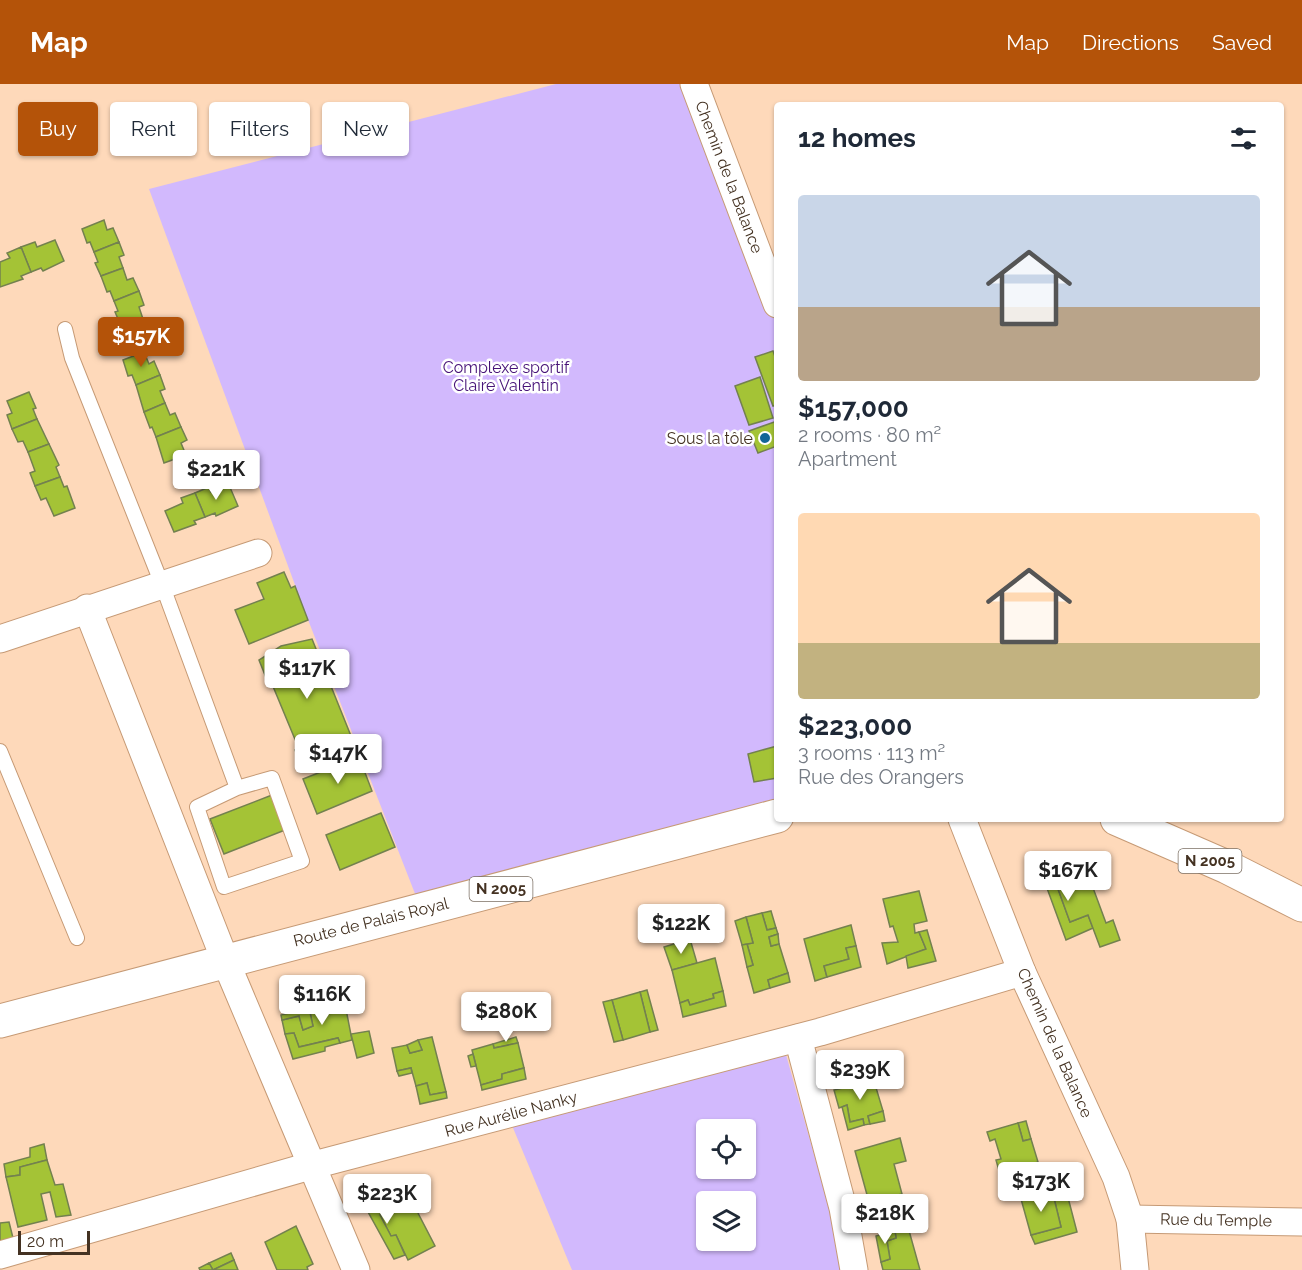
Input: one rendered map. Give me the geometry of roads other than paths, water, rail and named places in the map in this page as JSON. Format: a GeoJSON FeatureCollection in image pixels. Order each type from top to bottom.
{"type":"FeatureCollection","features":[{"type":"Feature","properties":{"kind":"main road","name":"Route de Palais Royal"},"geometry":{"type":"LineString","coordinates":[[0,1022],[225,960],[774,817]]}},
{"type":"Feature","properties":{"kind":"main road","name":"N 2005"},"geometry":{"type":"LineString","coordinates":[[1124,822],[1227,867],[1302,905]]}},
{"type":"Feature","properties":{"kind":"street","name":"Chemin de la Balance"},"geometry":{"type":"LineString","coordinates":[[694,84],[774,296]]}},
{"type":"Feature","properties":{"kind":"street"},"geometry":{"type":"LineString","coordinates":[[0,639],[87,608],[163,587],[258,553]]}},
{"type":"Feature","properties":{"kind":"street"},"geometry":{"type":"LineString","coordinates":[[87,608],[225,960],[310,1166],[356,1270]]}},
{"type":"Feature","properties":{"kind":"street","name":"Chemin de la Balance"},"geometry":{"type":"LineString","coordinates":[[963,822],[1022,972],[1116,1177],[1130,1219],[1135,1270]]}},
{"type":"Feature","properties":{"kind":"street","name":"Rue Aurélie Nanky"},"geometry":{"type":"LineString","coordinates":[[0,1255],[310,1166],[798,1038],[1022,972]]}},
{"type":"Feature","properties":{"kind":"street"},"geometry":{"type":"LineString","coordinates":[[798,1038],[843,1208],[854,1270]]}},
{"type":"Feature","properties":{"kind":"street","name":"Rue du Temple"},"geometry":{"type":"LineString","coordinates":[[1130,1219],[1302,1222]]}},
{"type":"Feature","properties":{"kind":"lane"},"geometry":{"type":"LineString","coordinates":[[65,329],[72,358],[163,587],[237,788]]}},
{"type":"Feature","properties":{"kind":"lane"},"geometry":{"type":"LineString","coordinates":[[0,751],[77,938]]}},
{"type":"Feature","properties":{"kind":"lane"},"geometry":{"type":"LineString","coordinates":[[272,778],[302,861],[224,886],[197,807],[237,788],[272,778]]}},
{"type":"Feature","properties":{"kind":"place","name":"Sous la tôle"},"geometry":{"type":"Point","coordinates":[765,438]}},
{"type":"Feature","properties":{"kind":"park label","name":"Complexe sportif Claire Valentin"},"geometry":{"type":"Point","coordinates":[506,376]}}]}
